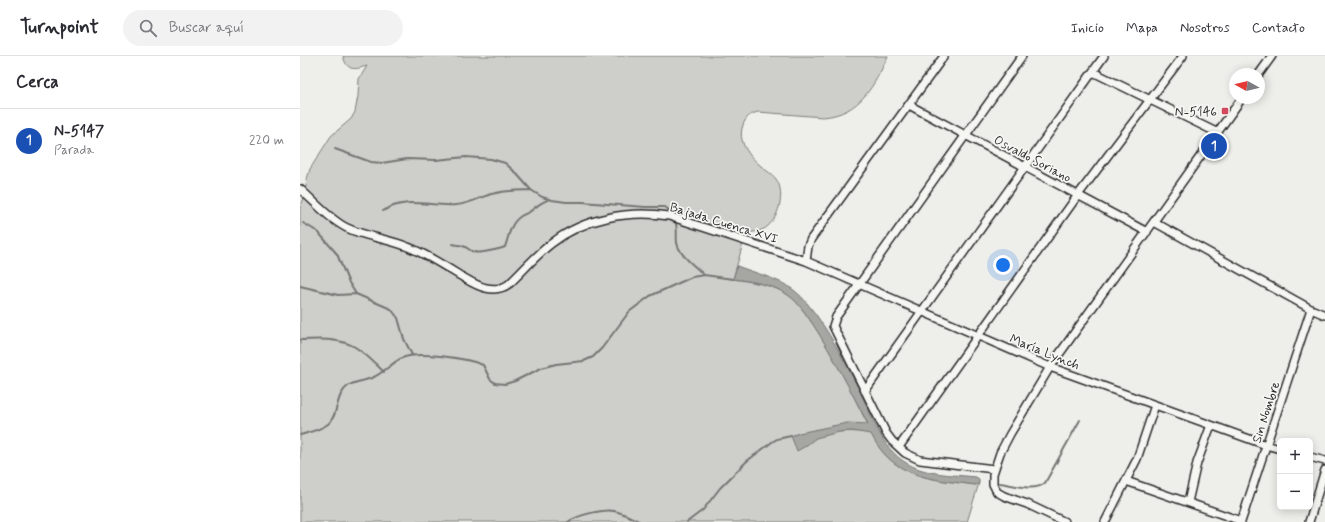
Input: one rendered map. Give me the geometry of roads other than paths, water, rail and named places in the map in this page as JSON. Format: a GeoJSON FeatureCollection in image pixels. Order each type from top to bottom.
{"type":"FeatureCollection","features":[{"type":"Feature","properties":{"kind":"street"},"geometry":{"type":"LineString","coordinates":[[806,261],[808,246],[811,239],[944,56]]}},
{"type":"Feature","properties":{"kind":"street"},"geometry":{"type":"LineString","coordinates":[[994,469],[920,460],[899,447],[886,433],[833,326],[836,317],[1022,56]]}},
{"type":"Feature","properties":{"kind":"street"},"geometry":{"type":"LineString","coordinates":[[865,391],[1104,56]]}},
{"type":"Feature","properties":{"kind":"street"},"geometry":{"type":"LineString","coordinates":[[899,447],[1078,195],[1183,56]]}},
{"type":"Feature","properties":{"kind":"street"},"geometry":{"type":"LineString","coordinates":[[1263,68],[1272,56]]}},
{"type":"Feature","properties":{"kind":"street"},"geometry":{"type":"LineString","coordinates":[[1093,72],[1218,133]]}},
{"type":"Feature","properties":{"kind":"street"},"geometry":{"type":"LineString","coordinates":[[1064,522],[1033,507],[1000,494],[994,488],[993,484],[994,469],[1005,443],[1050,368],[1238,104]]}},
{"type":"Feature","properties":{"kind":"street","name":"Osvaldo Soriano"},"geometry":{"type":"LineString","coordinates":[[909,105],[1147,232]]}},
{"type":"Feature","properties":{"kind":"street","name":"Bajada Cuenca XVI"},"geometry":{"type":"LineString","coordinates":[[300,189],[333,218],[347,228],[408,246],[475,284],[486,288],[502,288],[510,284],[551,244],[574,230],[602,219],[636,214],[653,214],[683,220],[806,261]]}},
{"type":"Feature","properties":{"kind":"street"},"geometry":{"type":"LineString","coordinates":[[1154,222],[1311,309],[1325,315]]}},
{"type":"Feature","properties":{"kind":"street","name":"María Lynch"},"geometry":{"type":"LineString","coordinates":[[806,261],[1050,368],[1277,448]]}},
{"type":"Feature","properties":{"kind":"street","name":"Sin Nombre"},"geometry":{"type":"LineString","coordinates":[[1241,521],[1311,309]]}},
{"type":"Feature","properties":{"kind":"street"},"geometry":{"type":"LineString","coordinates":[[1105,522],[1136,459],[1155,405]]}},
{"type":"Feature","properties":{"kind":"street"},"geometry":{"type":"LineString","coordinates":[[1188,502],[1197,463],[1211,425]]}},
{"type":"Feature","properties":{"kind":"street"},"geometry":{"type":"LineString","coordinates":[[1313,458],[1325,462]]}},
{"type":"Feature","properties":{"kind":"street"},"geometry":{"type":"LineString","coordinates":[[1309,522],[1325,470]]}},
{"type":"Feature","properties":{"kind":"street"},"geometry":{"type":"LineString","coordinates":[[1126,481],[1241,521]]}},
{"type":"Feature","properties":{"kind":"waterway"},"geometry":{"type":"LineString","coordinates":[[335,149],[371,162],[382,163],[407,159],[436,160],[466,157],[491,159],[505,163],[531,190],[542,197],[566,202],[665,207],[672,212],[674,216]]}},
{"type":"Feature","properties":{"kind":"waterway"},"geometry":{"type":"LineString","coordinates":[[383,211],[401,204],[419,203],[456,205],[470,202],[491,194],[531,190]]}},
{"type":"Feature","properties":{"kind":"waterway"},"geometry":{"type":"LineString","coordinates":[[453,244],[476,252],[489,251],[505,247],[514,222],[522,215],[548,200]]}},
{"type":"Feature","properties":{"kind":"waterway"},"geometry":{"type":"LineString","coordinates":[[675,220],[677,229],[677,243],[681,252],[704,275]]}},
{"type":"Feature","properties":{"kind":"waterway"},"geometry":{"type":"LineString","coordinates":[[303,223],[318,232],[337,254],[348,281],[356,294],[391,309],[398,318],[404,339],[412,355]]}},
{"type":"Feature","properties":{"kind":"waterway"},"geometry":{"type":"LineString","coordinates":[[300,435],[328,424],[334,416],[341,394],[348,386],[374,377],[402,358],[409,356],[430,355],[476,362],[483,365],[490,379],[495,383],[505,384],[515,381],[541,368],[556,364],[584,361],[593,357],[602,348],[629,312],[650,296],[692,277],[704,275],[733,279]]}},
{"type":"Feature","properties":{"kind":"waterway"},"geometry":{"type":"LineString","coordinates":[[300,286],[338,295],[356,294]]}},
{"type":"Feature","properties":{"kind":"waterway"},"geometry":{"type":"LineString","coordinates":[[300,340],[328,340],[349,344],[363,353],[384,372]]}},
{"type":"Feature","properties":{"kind":"waterway"},"geometry":{"type":"LineString","coordinates":[[1000,483],[1030,487],[1041,486],[1045,483],[1080,420]]}},
{"type":"Feature","properties":{"kind":"waterway"},"geometry":{"type":"LineString","coordinates":[[687,522],[703,510],[720,488],[747,461],[777,439],[791,436]]}},
{"type":"Feature","properties":{"kind":"waterway"},"geometry":{"type":"LineString","coordinates":[[568,522],[584,515],[609,511],[621,513],[641,522]]}},
{"type":"Feature","properties":{"kind":"place","name":"N-5146"},"geometry":{"type":"Point","coordinates":[1225,111]}},
{"type":"Feature","properties":{"kind":"place","name":"N-5147"},"geometry":{"type":"Point","coordinates":[1214,146]}}]}
